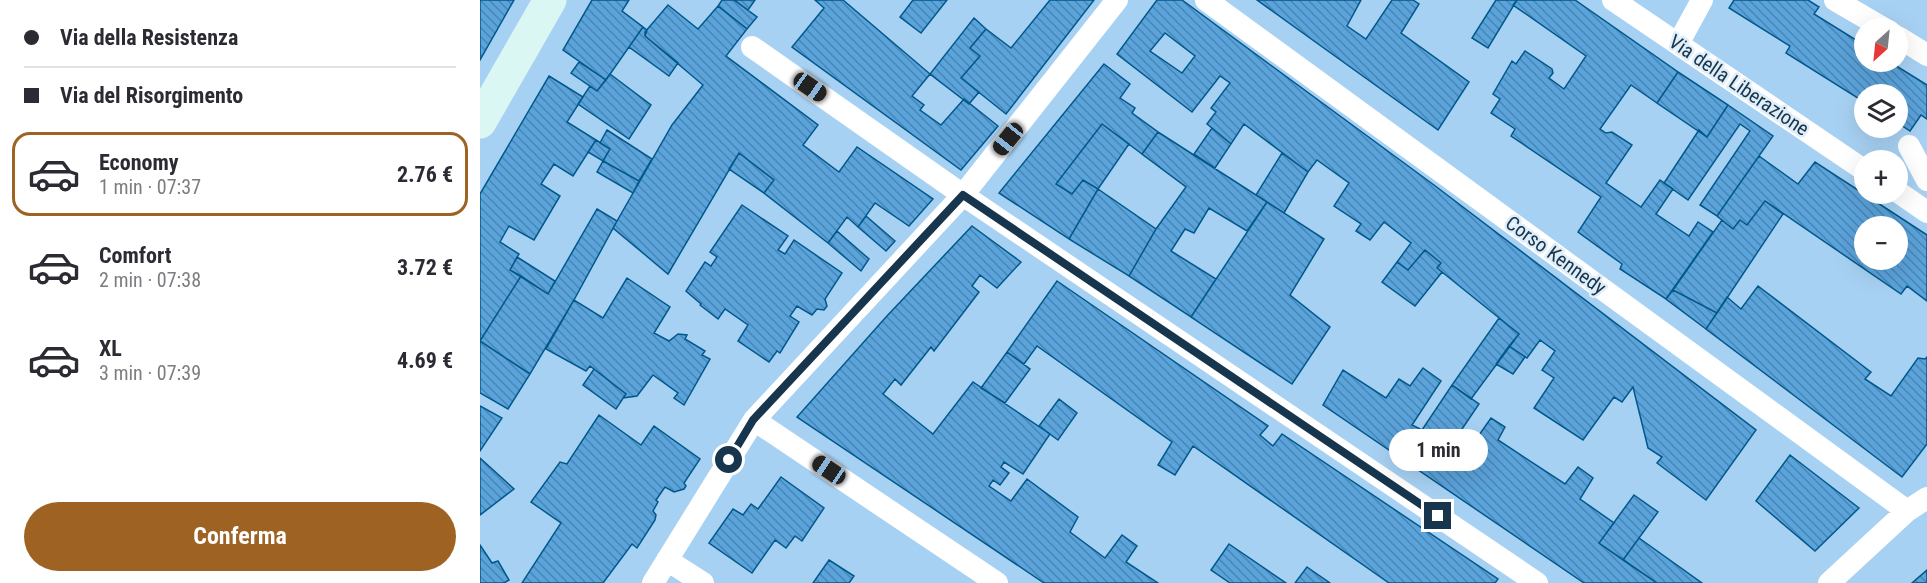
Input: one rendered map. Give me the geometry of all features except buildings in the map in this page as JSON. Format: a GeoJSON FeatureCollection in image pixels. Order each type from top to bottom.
{"type":"FeatureCollection","features":[{"type":"Feature","properties":{"kind":"street"},"geometry":{"type":"LineString","coordinates":[[480,122],[550,0]]}},
{"type":"Feature","properties":{"kind":"street"},"geometry":{"type":"LineString","coordinates":[[653,583],[753,420],[963,195],[1117,0]]}},
{"type":"Feature","properties":{"kind":"street","name":"Corso Kennedy"},"geometry":{"type":"LineString","coordinates":[[1206,0],[1907,511]]}},
{"type":"Feature","properties":{"kind":"street","name":"Via della Liberazione"},"geometry":{"type":"LineString","coordinates":[[1613,0],[1854,163]]}},
{"type":"Feature","properties":{"kind":"street"},"geometry":{"type":"LineString","coordinates":[[1678,44],[1702,0]]}},
{"type":"Feature","properties":{"kind":"street"},"geometry":{"type":"LineString","coordinates":[[1835,0],[1866,18]]}},
{"type":"Feature","properties":{"kind":"street"},"geometry":{"type":"LineString","coordinates":[[1908,43],[1927,55]]}},
{"type":"Feature","properties":{"kind":"street"},"geometry":{"type":"LineString","coordinates":[[752,47],[963,195],[1537,583]]}},
{"type":"Feature","properties":{"kind":"street"},"geometry":{"type":"LineString","coordinates":[[1909,146],[1927,180]]}},
{"type":"Feature","properties":{"kind":"street"},"geometry":{"type":"LineString","coordinates":[[1908,199],[1927,212]]}},
{"type":"Feature","properties":{"kind":"street"},"geometry":{"type":"LineString","coordinates":[[753,420],[998,583]]}},
{"type":"Feature","properties":{"kind":"street"},"geometry":{"type":"LineString","coordinates":[[1829,583],[1907,511],[1927,498]]}},
{"type":"Feature","properties":{"kind":"street"},"geometry":{"type":"LineString","coordinates":[[667,560],[703,583]]}},
{"type":"Feature","properties":{"kind":"route"},"geometry":{"type":"LineString","coordinates":[[729,460],[753,420],[963,195],[1438,516]]}}]}
